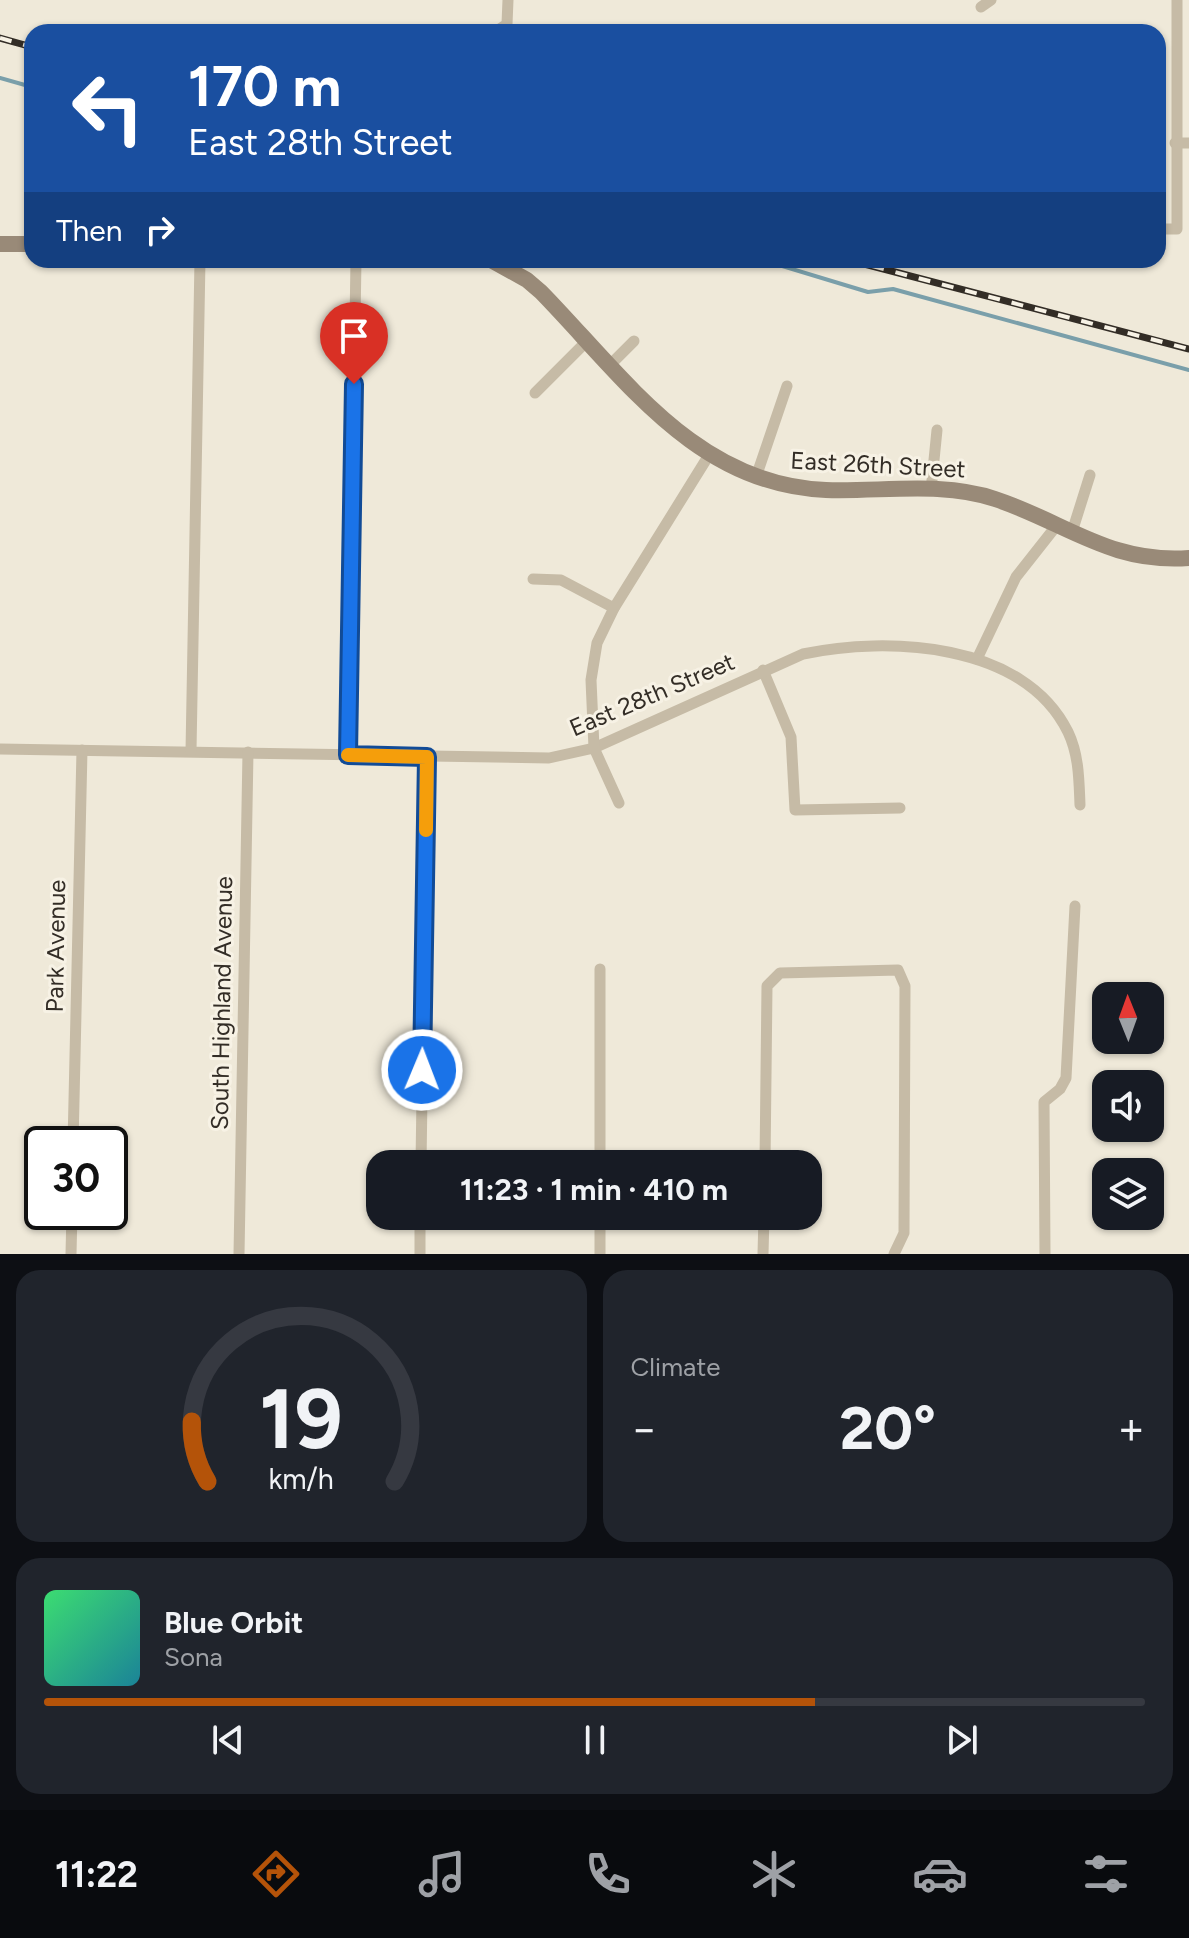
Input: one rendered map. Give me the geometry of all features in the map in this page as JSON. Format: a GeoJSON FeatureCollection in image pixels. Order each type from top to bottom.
{"type":"FeatureCollection","features":[{"type":"Feature","properties":{"kind":"street"},"geometry":{"type":"LineString","coordinates":[[507,24],[508,0]]}},
{"type":"Feature","properties":{"kind":"street"},"geometry":{"type":"LineString","coordinates":[[1166,229],[1177,229],[1177,0]]}},
{"type":"Feature","properties":{"kind":"street"},"geometry":{"type":"LineString","coordinates":[[1175,143],[1189,143]]}},
{"type":"Feature","properties":{"kind":"street"},"geometry":{"type":"LineString","coordinates":[[0,244],[24,244]]}},
{"type":"Feature","properties":{"kind":"street"},"geometry":{"type":"LineString","coordinates":[[191,751],[200,268]]}},
{"type":"Feature","properties":{"kind":"street"},"geometry":{"type":"LineString","coordinates":[[348,755],[356,268]]}},
{"type":"Feature","properties":{"kind":"street","name":"East 26th Street"},"geometry":{"type":"LineString","coordinates":[[505,268],[527,280],[659,416],[709,455],[756,477],[788,486],[824,490],[963,492],[993,498],[1134,556],[1158,560],[1189,558]]}},
{"type":"Feature","properties":{"kind":"street"},"geometry":{"type":"LineString","coordinates":[[535,393],[588,340]]}},
{"type":"Feature","properties":{"kind":"street"},"geometry":{"type":"LineString","coordinates":[[611,364],[634,341]]}},
{"type":"Feature","properties":{"kind":"street"},"geometry":{"type":"LineString","coordinates":[[756,477],[787,386]]}},
{"type":"Feature","properties":{"kind":"street"},"geometry":{"type":"LineString","coordinates":[[931,490],[937,430]]}},
{"type":"Feature","properties":{"kind":"street"},"geometry":{"type":"LineString","coordinates":[[619,803],[594,748],[593,665],[597,643],[614,608],[709,455]]}},
{"type":"Feature","properties":{"kind":"street"},"geometry":{"type":"LineString","coordinates":[[977,659],[1016,577],[1065,528],[1090,475]]}},
{"type":"Feature","properties":{"kind":"street"},"geometry":{"type":"LineString","coordinates":[[533,579],[561,580],[614,608]]}},
{"type":"Feature","properties":{"kind":"street","name":"East 28th Street"},"geometry":{"type":"LineString","coordinates":[[0,749],[549,758],[594,748],[803,654],[850,647],[940,649],[977,659],[1028,686],[1052,707],[1069,734],[1075,752],[1080,805]]}},
{"type":"Feature","properties":{"kind":"street"},"geometry":{"type":"LineString","coordinates":[[763,670],[791,737],[795,810],[900,808]]}},
{"type":"Feature","properties":{"kind":"street","name":"Park Avenue"},"geometry":{"type":"LineString","coordinates":[[73,1126],[82,750]]}},
{"type":"Feature","properties":{"kind":"street","name":"South Highland Avenue"},"geometry":{"type":"LineString","coordinates":[[239,1254],[248,752]]}},
{"type":"Feature","properties":{"kind":"street"},"geometry":{"type":"LineString","coordinates":[[421,1150],[427,757]]}},
{"type":"Feature","properties":{"kind":"street"},"geometry":{"type":"LineString","coordinates":[[1045,1254],[1044,1102],[1060,1089],[1066,1078],[1075,906]]}},
{"type":"Feature","properties":{"kind":"street"},"geometry":{"type":"LineString","coordinates":[[600,969],[600,1150]]}},
{"type":"Feature","properties":{"kind":"street"},"geometry":{"type":"LineString","coordinates":[[765,1150],[767,986],[780,973],[898,970],[905,986],[904,1233],[894,1254]]}},
{"type":"Feature","properties":{"kind":"street"},"geometry":{"type":"LineString","coordinates":[[71,1254],[72,1230]]}},
{"type":"Feature","properties":{"kind":"street"},"geometry":{"type":"LineString","coordinates":[[420,1230],[420,1254]]}},
{"type":"Feature","properties":{"kind":"street"},"geometry":{"type":"LineString","coordinates":[[600,1230],[600,1254]]}},
{"type":"Feature","properties":{"kind":"street"},"geometry":{"type":"LineString","coordinates":[[763,1254],[764,1230]]}},
{"type":"Feature","properties":{"kind":"waterway"},"geometry":{"type":"LineString","coordinates":[[0,78],[24,85]]}},
{"type":"Feature","properties":{"kind":"waterway"},"geometry":{"type":"LineString","coordinates":[[788,268],[868,292],[893,289],[1189,370]]}},
{"type":"Feature","properties":{"kind":"railway"},"geometry":{"type":"LineString","coordinates":[[0,38],[24,45]]}},
{"type":"Feature","properties":{"kind":"railway"},"geometry":{"type":"LineString","coordinates":[[880,268],[1189,349]]}},
{"type":"Feature","properties":{"kind":"slow traffic"},"geometry":{"type":"LineString","coordinates":[[348,755],[427,757],[426,830]]}},
{"type":"Feature","properties":{"kind":"route"},"geometry":{"type":"LineString","coordinates":[[354,384],[348,755],[427,757],[422,1070]]}}]}
